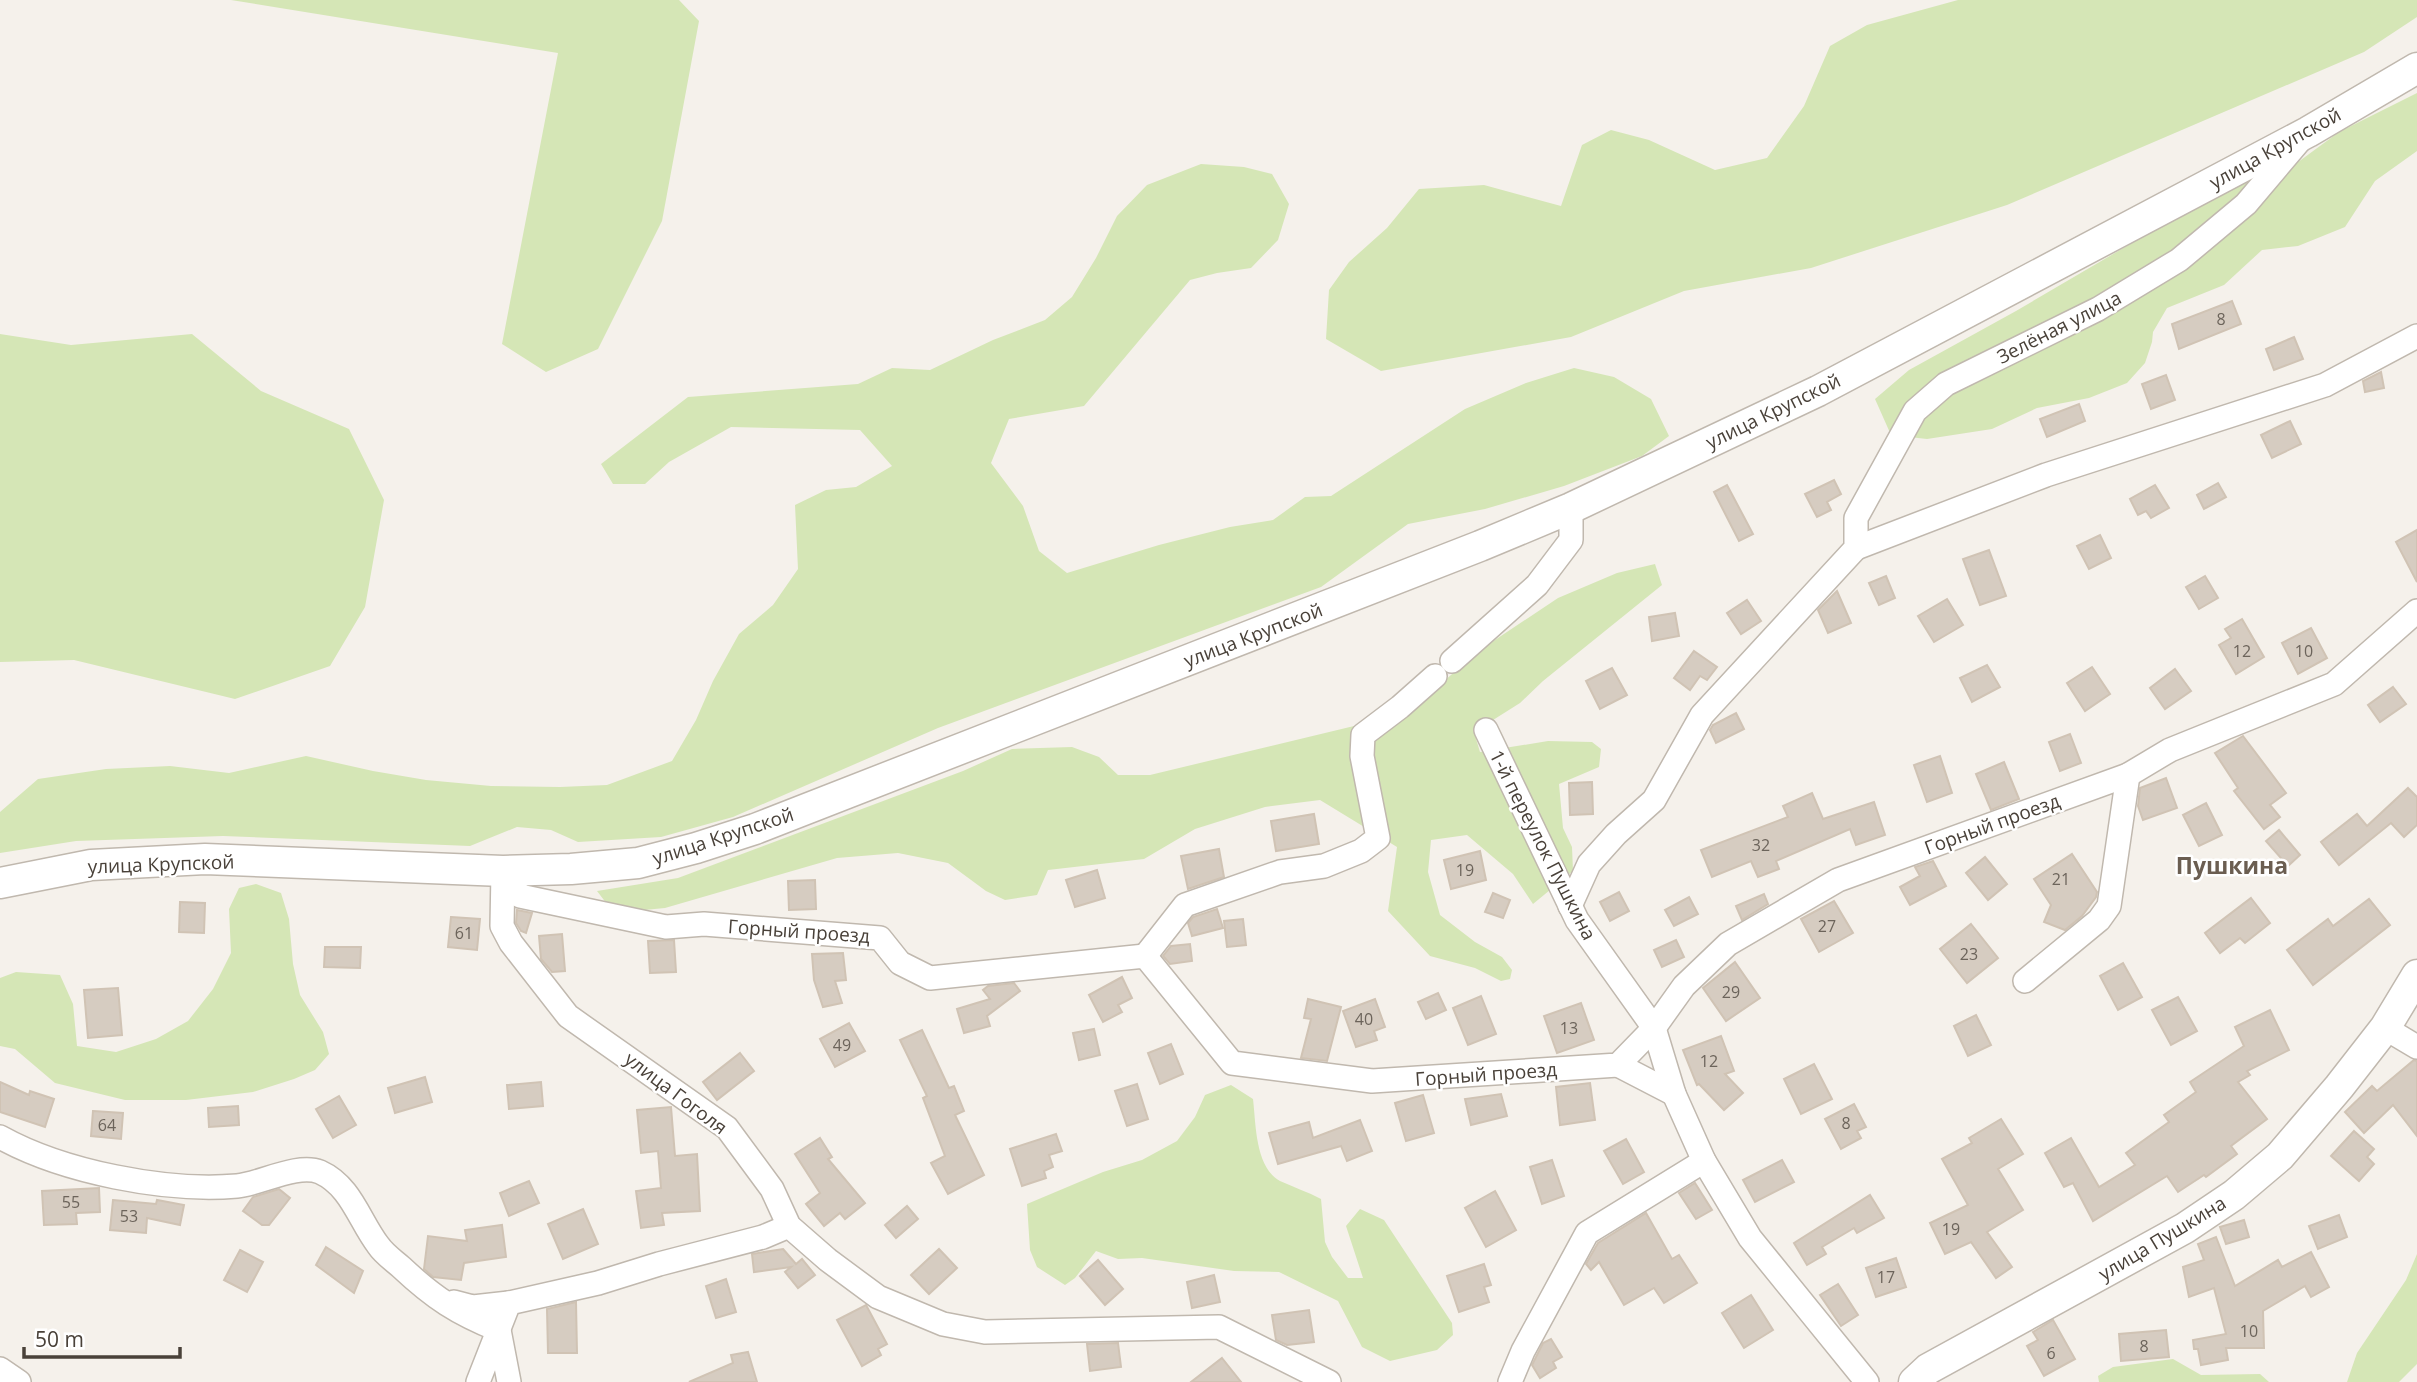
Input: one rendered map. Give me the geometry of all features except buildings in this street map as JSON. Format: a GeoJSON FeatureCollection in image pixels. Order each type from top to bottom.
{"type":"FeatureCollection","features":[{"type":"Feature","properties":{"kind":"street","name":"улица Крупской"},"geometry":{"type":"LineString","coordinates":[[0,883],[91,864],[205,859],[503,871],[571,869],[638,863],[755,829],[1571,508],[1818,391],[2308,132],[2417,68]]}},
{"type":"Feature","properties":{"kind":"street","name":"Зелёная улица"},"geometry":{"type":"LineString","coordinates":[[1856,548],[1856,519],[1914,411],[1946,384],[2098,309],[2179,260],[2246,204],[2308,132]]}},
{"type":"Feature","properties":{"kind":"street"},"geometry":{"type":"LineString","coordinates":[[1570,906],[1589,864],[1616,834],[1654,800],[1702,715],[1856,548],[2046,475],[2325,385],[2417,337]]}},
{"type":"Feature","properties":{"kind":"street"},"geometry":{"type":"LineString","coordinates":[[1144,956],[1185,905],[1280,872],[1324,866],[1361,851],[1378,838],[1362,756],[1363,734],[1400,707],[1537,584],[1571,540],[1571,508]]}},
{"type":"Feature","properties":{"kind":"street","name":"Горный проезд"},"geometry":{"type":"LineString","coordinates":[[503,871],[520,896],[666,927],[704,924],[880,938],[900,962],[930,978],[1144,956],[1232,1063],[1372,1081],[1618,1065],[1654,1028],[1684,986],[1728,944],[1838,880],[2128,775],[2170,750],[2333,684],[2417,611]]}},
{"type":"Feature","properties":{"kind":"street","name":"1-й переулок Пушкина"},"geometry":{"type":"LineString","coordinates":[[1486,730],[1570,906],[1592,943],[1654,1028],[1674,1094],[1704,1161],[1750,1238],[1867,1382]]}},
{"type":"Feature","properties":{"kind":"street"},"geometry":{"type":"LineString","coordinates":[[2025,981],[2099,920],[2109,906],[2128,775]]}},
{"type":"Feature","properties":{"kind":"street","name":"улица Гоголя"},"geometry":{"type":"LineString","coordinates":[[503,871],[502,926],[511,943],[568,1016],[727,1128],[772,1189],[789,1226],[828,1261],[878,1297],[943,1324],[985,1332],[1219,1327],[1329,1382]]}},
{"type":"Feature","properties":{"kind":"street","name":"улица Пушкина"},"geometry":{"type":"LineString","coordinates":[[1914,1382],[1928,1369],[2185,1228],[2234,1195],[2280,1156],[2385,1028],[2417,975]]}},
{"type":"Feature","properties":{"kind":"street"},"geometry":{"type":"LineString","coordinates":[[2385,1028],[2417,1047]]}},
{"type":"Feature","properties":{"kind":"street"},"geometry":{"type":"LineString","coordinates":[[1618,1065],[1674,1094]]}},
{"type":"Feature","properties":{"kind":"street"},"geometry":{"type":"LineString","coordinates":[[0,1137],[39,1155],[85,1168],[130,1179],[201,1188],[241,1186],[287,1172],[317,1171],[340,1184],[379,1247],[461,1315],[499,1330]]}},
{"type":"Feature","properties":{"kind":"street"},"geometry":{"type":"LineString","coordinates":[[1510,1382],[1523,1351],[1587,1233],[1704,1161]]}},
{"type":"Feature","properties":{"kind":"street"},"geometry":{"type":"LineString","coordinates":[[438,1298],[473,1307],[509,1303],[598,1283],[763,1237],[789,1226]]}},
{"type":"Feature","properties":{"kind":"street"},"geometry":{"type":"LineString","coordinates":[[478,1382],[509,1303]]}},
{"type":"Feature","properties":{"kind":"street"},"geometry":{"type":"LineString","coordinates":[[499,1330],[509,1382]]}},
{"type":"Feature","properties":{"kind":"street"},"geometry":{"type":"LineString","coordinates":[[0,1369],[19,1382]]}},
{"type":"Feature","properties":{"kind":"green space"},"geometry":{"type":"Polygon","coordinates":[[[231,0],[679,0],[699,21],[662,221],[598,349],[546,372],[502,344],[558,53],[231,0]]]}},
{"type":"Feature","properties":{"kind":"green space"},"geometry":{"type":"Polygon","coordinates":[[[1958,0],[2417,0],[2417,17],[2364,52],[2007,205],[1811,268],[1684,291],[1571,337],[1381,371],[1326,339],[1329,290],[1349,262],[1387,228],[1419,189],[1484,185],[1561,206],[1582,145],[1611,130],[1649,140],[1715,170],[1767,158],[1804,106],[1830,46],[1867,25],[1958,0]]]}},
{"type":"Feature","properties":{"kind":"green space"},"geometry":{"type":"Polygon","coordinates":[[[2417,93],[2417,151],[2375,181],[2345,227],[2298,246],[2262,250],[2224,285],[2167,308],[2153,332],[2145,363],[2127,383],[2089,398],[2037,408],[1992,429],[1927,439],[1891,435],[1875,399],[1909,370],[2016,311],[2224,189],[2290,168],[2339,132],[2417,93]]]}},
{"type":"Feature","properties":{"kind":"green space"},"geometry":{"type":"Polygon","coordinates":[[[1201,164],[1244,167],[1272,174],[1289,204],[1278,240],[1251,268],[1190,280],[1084,406],[1009,419],[991,463],[1023,506],[1039,551],[1067,573],[1159,545],[1230,527],[1273,520],[1305,497],[1331,496],[1465,409],[1526,383],[1574,368],[1614,377],[1651,399],[1669,436],[1642,456],[1564,486],[1485,509],[1408,524],[1321,587],[938,728],[733,817],[661,837],[578,842],[551,830],[517,827],[470,846],[223,836],[76,841],[0,853],[0,812],[38,779],[106,769],[170,766],[229,773],[306,756],[426,780],[491,786],[560,787],[607,785],[672,761],[739,634],[773,605],[798,569],[795,505],[826,490],[856,487],[892,466],[860,430],[731,427],[669,462],[645,484],[613,484],[601,464],[688,397],[858,384],[892,368],[930,370],[993,340],[1045,320],[1072,297],[1117,216],[1147,185],[1201,164]]]}},
{"type":"Feature","properties":{"kind":"green space"},"geometry":{"type":"Polygon","coordinates":[[[0,334],[71,345],[192,334],[261,391],[349,429],[384,500],[365,607],[330,666],[235,699],[74,660],[0,662],[0,334]]]}},
{"type":"Feature","properties":{"kind":"green space"},"geometry":{"type":"Polygon","coordinates":[[[1655,564],[1662,585],[1543,681],[1520,703],[1474,732],[1480,752],[1548,741],[1592,742],[1601,749],[1599,767],[1559,784],[1563,828],[1572,847],[1573,871],[1533,904],[1513,874],[1467,835],[1431,840],[1428,872],[1440,915],[1475,942],[1502,957],[1512,970],[1510,979],[1501,981],[1475,968],[1430,956],[1388,911],[1397,847],[1320,800],[1265,807],[1195,829],[1144,859],[1048,870],[1037,895],[1005,900],[986,891],[948,863],[898,853],[837,858],[665,908],[634,911],[610,908],[597,891],[678,878],[963,771],[1012,749],[1072,747],[1099,757],[1118,775],[1150,775],[1408,713],[1477,652],[1558,598],[1617,573],[1655,564]]]}},
{"type":"Feature","properties":{"kind":"green space"},"geometry":{"type":"Polygon","coordinates":[[[256,884],[281,893],[289,919],[293,964],[300,995],[323,1032],[329,1054],[315,1070],[253,1092],[186,1100],[125,1100],[55,1083],[15,1049],[0,1046],[0,978],[16,972],[60,975],[73,1004],[77,1046],[116,1052],[156,1039],[188,1021],[213,989],[231,953],[229,909],[239,888],[256,884]]]}},
{"type":"Feature","properties":{"kind":"green space"},"geometry":{"type":"Polygon","coordinates":[[[1231,1085],[1253,1099],[1258,1144],[1272,1174],[1280,1181],[1321,1199],[1325,1242],[1332,1257],[1348,1278],[1363,1278],[1346,1226],[1360,1209],[1384,1220],[1452,1323],[1453,1335],[1437,1350],[1390,1361],[1362,1347],[1338,1301],[1279,1272],[1234,1271],[1142,1258],[1118,1259],[1096,1251],[1075,1278],[1065,1285],[1037,1267],[1030,1250],[1027,1204],[1103,1172],[1142,1160],[1177,1141],[1195,1117],[1205,1095],[1231,1085]]]}},
{"type":"Feature","properties":{"kind":"green space"},"geometry":{"type":"Polygon","coordinates":[[[2417,1254],[2417,1364],[2399,1382],[2347,1382],[2357,1353],[2406,1280],[2417,1254]]]}},
{"type":"Feature","properties":{"kind":"green space"},"geometry":{"type":"Polygon","coordinates":[[[2173,1359],[2201,1375],[2260,1374],[2269,1382],[2099,1382],[2098,1376],[2113,1367],[2173,1359]]]}},
{"type":"Feature","properties":{"kind":"district","name":"Пушкина"},"geometry":{"type":"Point","coordinates":[2232,866]}}]}
